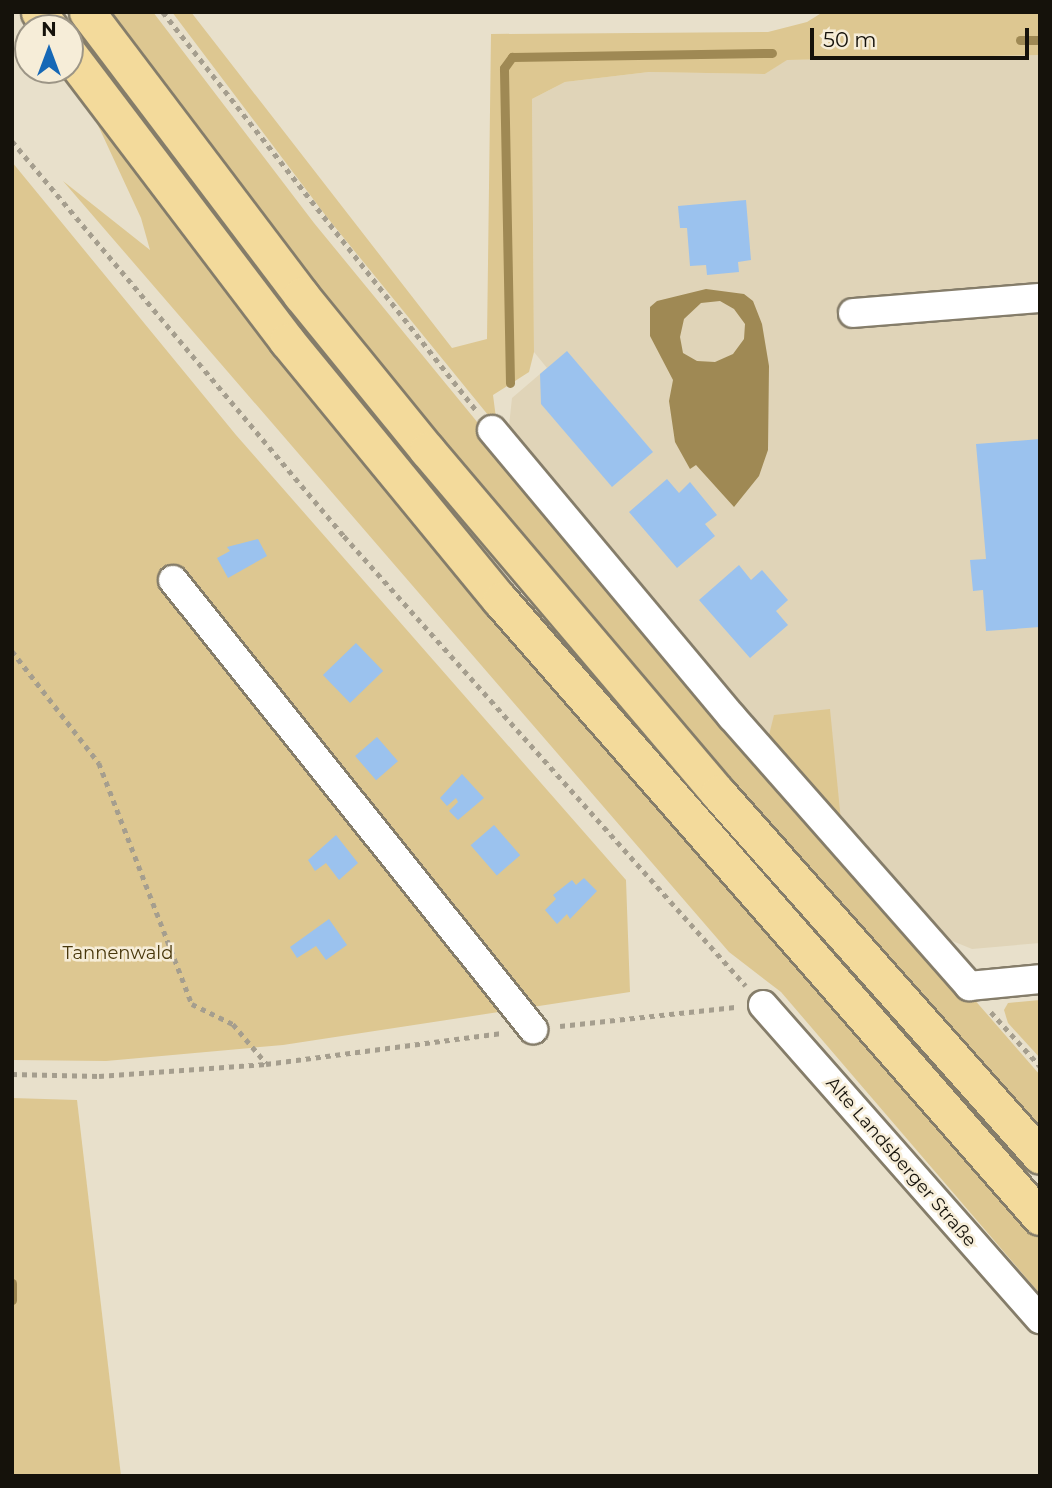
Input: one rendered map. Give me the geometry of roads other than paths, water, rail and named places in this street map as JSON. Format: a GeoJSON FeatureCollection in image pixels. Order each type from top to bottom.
{"type":"FeatureCollection","features":[{"type":"Feature","properties":{"kind":"main road"},"geometry":{"type":"LineString","coordinates":[[87,12],[293,285],[460,490],[718,793],[1040,1156]]}},
{"type":"Feature","properties":{"kind":"main road"},"geometry":{"type":"LineString","coordinates":[[84,73],[287,341],[491,589],[1040,1217]]}},
{"type":"Feature","properties":{"kind":"street"},"geometry":{"type":"LineString","coordinates":[[853,313],[1040,298]]}},
{"type":"Feature","properties":{"kind":"street"},"geometry":{"type":"LineString","coordinates":[[492,430],[732,717],[969,986],[1040,979]]}},
{"type":"Feature","properties":{"kind":"street"},"geometry":{"type":"LineString","coordinates":[[173,580],[533,1029]]}},
{"type":"Feature","properties":{"kind":"street","name":"Alte Landsberger Straße"},"geometry":{"type":"LineString","coordinates":[[763,1005],[1040,1320]]}},
{"type":"Feature","properties":{"kind":"waterway"},"geometry":{"type":"LineString","coordinates":[[1020,40],[1040,40]]}},
{"type":"Feature","properties":{"kind":"waterway"},"geometry":{"type":"LineString","coordinates":[[510,383],[504,68],[512,57],[772,53]]}},
{"type":"Feature","properties":{"kind":"waterway"},"geometry":{"type":"LineString","coordinates":[[12,1283],[12,1300]]}},
{"type":"Feature","properties":{"kind":"park label","name":"Tannenwald"},"geometry":{"type":"Point","coordinates":[118,953]}}]}
